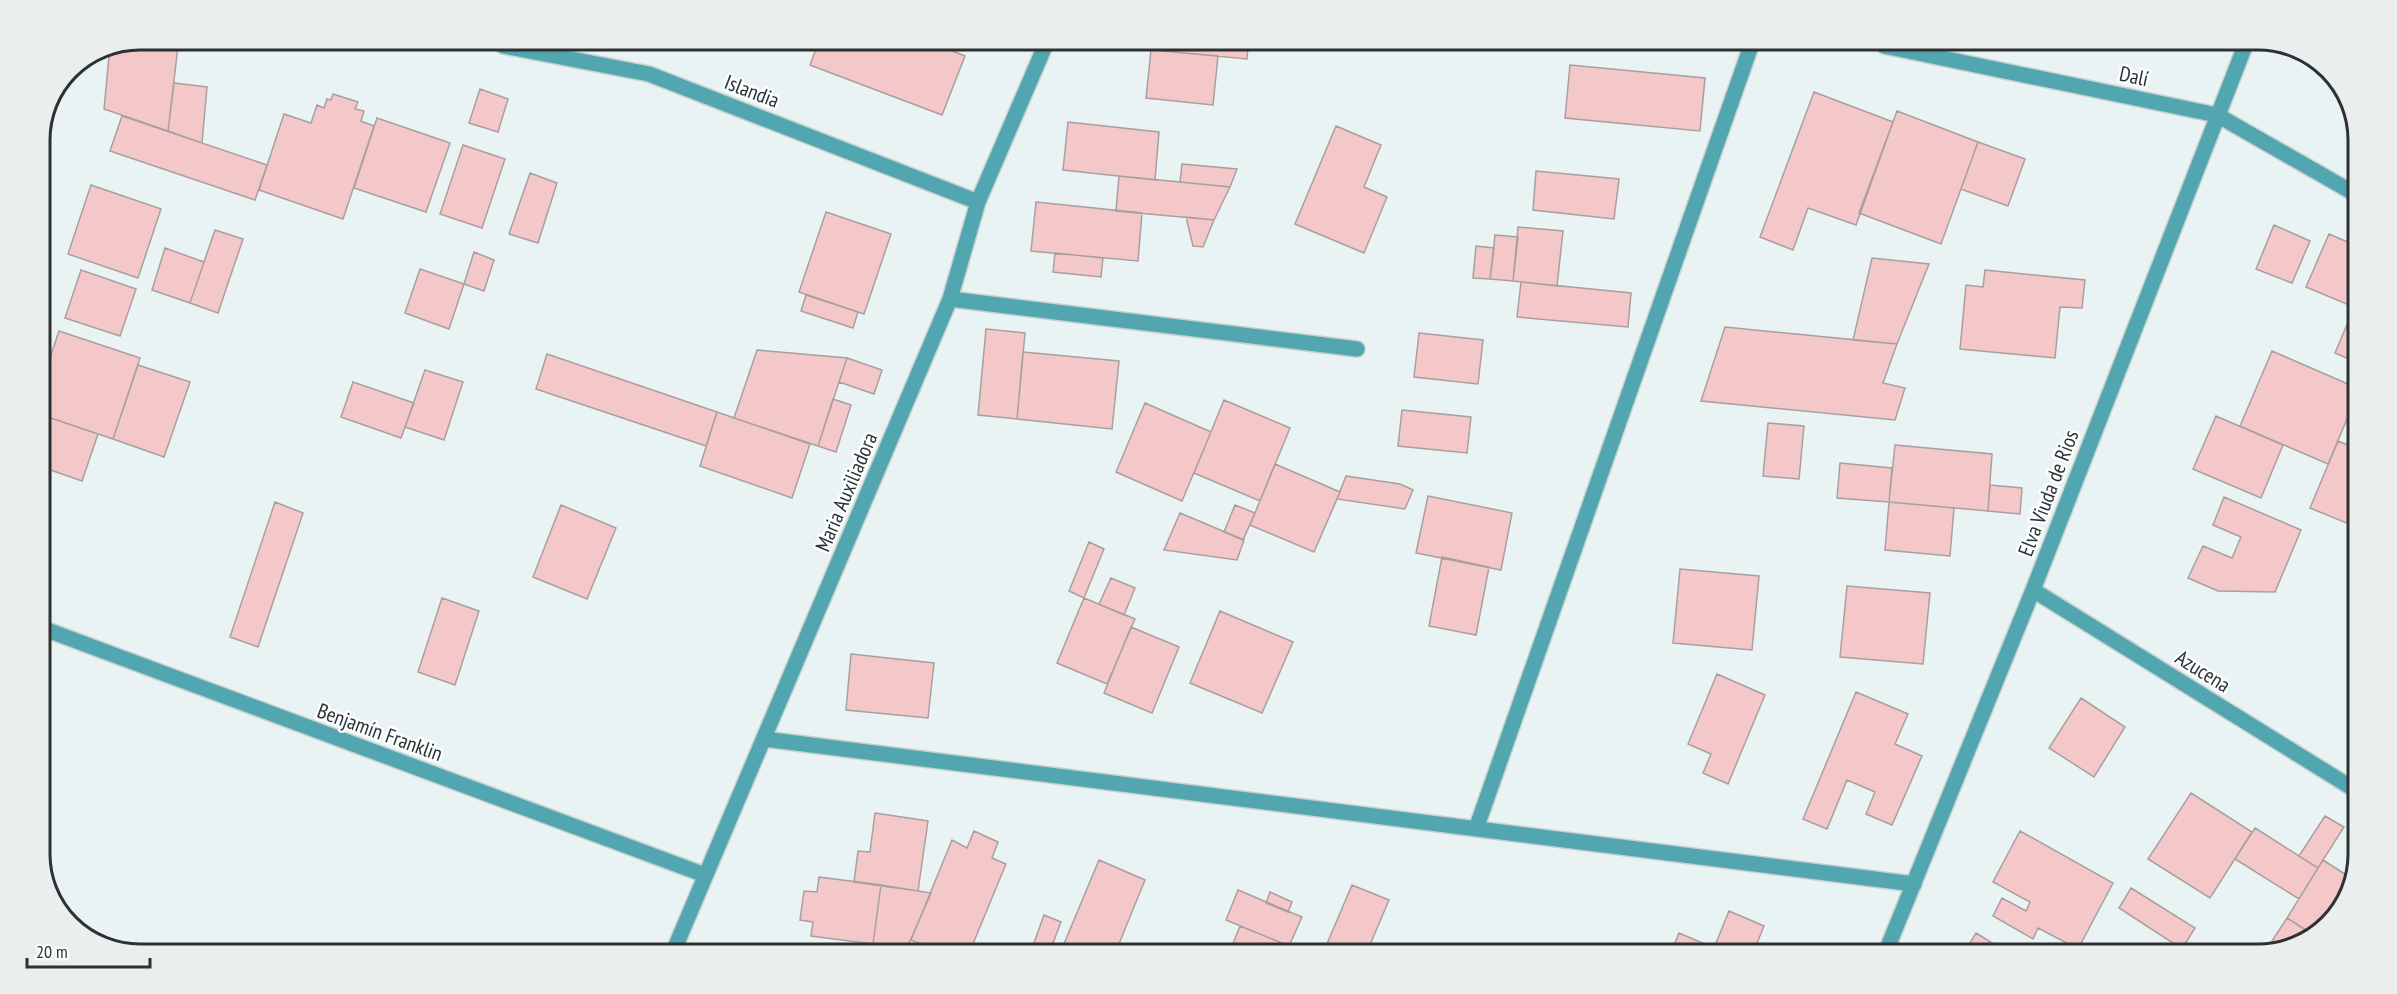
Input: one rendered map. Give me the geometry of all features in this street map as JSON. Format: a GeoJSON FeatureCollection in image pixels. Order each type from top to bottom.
{"type":"FeatureCollection","features":[{"type":"Feature","properties":{"kind":"street","name":"Islandia"},"geometry":{"type":"LineString","coordinates":[[518,49],[649,74],[978,202]]}},
{"type":"Feature","properties":{"kind":"street","name":"Maria Auxiliadora"},"geometry":{"type":"LineString","coordinates":[[676,944],[950,299],[978,202],[1044,49]]}},
{"type":"Feature","properties":{"kind":"street"},"geometry":{"type":"LineString","coordinates":[[1476,829],[1750,49]]}},
{"type":"Feature","properties":{"kind":"street","name":"Dalí"},"geometry":{"type":"LineString","coordinates":[[1898,49],[2217,115],[2347,189]]}},
{"type":"Feature","properties":{"kind":"street","name":"Elva Viuda de Rios"},"geometry":{"type":"LineString","coordinates":[[1889,944],[2033,590],[2244,49]]}},
{"type":"Feature","properties":{"kind":"street"},"geometry":{"type":"LineString","coordinates":[[950,299],[1357,349]]}},
{"type":"Feature","properties":{"kind":"street","name":"Azucena"},"geometry":{"type":"LineString","coordinates":[[2033,590],[2348,785]]}},
{"type":"Feature","properties":{"kind":"street","name":"Benjamín Franklin"},"geometry":{"type":"LineString","coordinates":[[50,631],[705,875]]}},
{"type":"Feature","properties":{"kind":"street"},"geometry":{"type":"LineString","coordinates":[[765,739],[1914,885]]}},
{"type":"Feature","properties":{"kind":"building"},"geometry":{"type":"Polygon","coordinates":[[[139,49],[178,49],[168,131],[104,109],[109,55],[139,49]]]}},
{"type":"Feature","properties":{"kind":"building"},"geometry":{"type":"Polygon","coordinates":[[[816,49],[948,49],[965,56],[942,115],[810,65],[816,49]]]}},
{"type":"Feature","properties":{"kind":"building"},"geometry":{"type":"Polygon","coordinates":[[[1143,49],[1248,49],[1247,59],[1143,49]]]}},
{"type":"Feature","properties":{"kind":"building"},"geometry":{"type":"Polygon","coordinates":[[[1151,50],[1218,56],[1213,105],[1146,98],[1151,50]]]}},
{"type":"Feature","properties":{"kind":"building"},"geometry":{"type":"Polygon","coordinates":[[[1570,65],[1705,78],[1700,131],[1565,118],[1570,65]]]}},
{"type":"Feature","properties":{"kind":"building"},"geometry":{"type":"Polygon","coordinates":[[[174,83],[207,87],[202,143],[168,131],[174,83]]]}},
{"type":"Feature","properties":{"kind":"building"},"geometry":{"type":"Polygon","coordinates":[[[480,89],[508,99],[498,132],[469,123],[480,89]]]}},
{"type":"Feature","properties":{"kind":"building"},"geometry":{"type":"Polygon","coordinates":[[[1814,92],[1893,122],[1856,225],[1808,208],[1793,250],[1760,237],[1814,92]]]}},
{"type":"Feature","properties":{"kind":"building"},"geometry":{"type":"Polygon","coordinates":[[[333,94],[358,102],[355,109],[364,111],[361,121],[374,126],[343,219],[259,190],[284,114],[311,123],[317,105],[324,108],[327,99],[331,100],[333,94]]]}},
{"type":"Feature","properties":{"kind":"building"},"geometry":{"type":"Polygon","coordinates":[[[1897,111],[1978,142],[1941,244],[1859,213],[1897,111]]]}},
{"type":"Feature","properties":{"kind":"building"},"geometry":{"type":"Polygon","coordinates":[[[122,116],[267,165],[255,200],[110,151],[122,116]]]}},
{"type":"Feature","properties":{"kind":"building"},"geometry":{"type":"Polygon","coordinates":[[[377,118],[450,143],[426,212],[354,188],[377,118]]]}},
{"type":"Feature","properties":{"kind":"building"},"geometry":{"type":"Polygon","coordinates":[[[1068,122],[1159,132],[1155,180],[1063,170],[1068,122]]]}},
{"type":"Feature","properties":{"kind":"building"},"geometry":{"type":"Polygon","coordinates":[[[1336,126],[1381,145],[1364,187],[1387,197],[1364,253],[1295,224],[1336,126]]]}},
{"type":"Feature","properties":{"kind":"building"},"geometry":{"type":"Polygon","coordinates":[[[1978,142],[2025,159],[2008,206],[1961,189],[1978,142]]]}},
{"type":"Feature","properties":{"kind":"building"},"geometry":{"type":"Polygon","coordinates":[[[463,145],[505,159],[482,228],[440,214],[463,145]]]}},
{"type":"Feature","properties":{"kind":"building"},"geometry":{"type":"Polygon","coordinates":[[[1182,164],[1237,169],[1230,187],[1180,182],[1182,164]]]}},
{"type":"Feature","properties":{"kind":"building"},"geometry":{"type":"Polygon","coordinates":[[[1536,171],[1619,179],[1614,219],[1533,210],[1536,171]]]}},
{"type":"Feature","properties":{"kind":"building"},"geometry":{"type":"Polygon","coordinates":[[[530,173],[557,183],[538,243],[509,234],[530,173]]]}},
{"type":"Feature","properties":{"kind":"building"},"geometry":{"type":"Polygon","coordinates":[[[1119,176],[1230,187],[1214,220],[1116,211],[1119,176]]]}},
{"type":"Feature","properties":{"kind":"building"},"geometry":{"type":"Polygon","coordinates":[[[91,185],[161,209],[138,278],[68,254],[91,185]]]}},
{"type":"Feature","properties":{"kind":"building"},"geometry":{"type":"Polygon","coordinates":[[[1036,202],[1142,213],[1138,261],[1031,251],[1036,202]]]}},
{"type":"Feature","properties":{"kind":"building"},"geometry":{"type":"Polygon","coordinates":[[[826,212],[891,234],[864,314],[799,292],[826,212]]]}},
{"type":"Feature","properties":{"kind":"building"},"geometry":{"type":"Polygon","coordinates":[[[1186,217],[1214,220],[1203,247],[1193,246],[1186,217]]]}},
{"type":"Feature","properties":{"kind":"building"},"geometry":{"type":"Polygon","coordinates":[[[2274,225],[2310,241],[2292,283],[2256,269],[2274,225]]]}},
{"type":"Feature","properties":{"kind":"building"},"geometry":{"type":"Polygon","coordinates":[[[1518,227],[1563,231],[1557,286],[1513,281],[1518,227]]]}},
{"type":"Feature","properties":{"kind":"building"},"geometry":{"type":"Polygon","coordinates":[[[215,230],[243,239],[218,313],[190,303],[215,230]]]}},
{"type":"Feature","properties":{"kind":"building"},"geometry":{"type":"Polygon","coordinates":[[[2329,234],[2347,242],[2347,304],[2306,287],[2329,234]]]}},
{"type":"Feature","properties":{"kind":"building"},"geometry":{"type":"Polygon","coordinates":[[[1495,235],[1518,237],[1513,281],[1490,279],[1495,235]]]}},
{"type":"Feature","properties":{"kind":"building"},"geometry":{"type":"Polygon","coordinates":[[[1476,246],[1494,248],[1490,279],[1473,278],[1476,246]]]}},
{"type":"Feature","properties":{"kind":"building"},"geometry":{"type":"Polygon","coordinates":[[[165,248],[204,262],[190,303],[152,290],[165,248]]]}},
{"type":"Feature","properties":{"kind":"building"},"geometry":{"type":"Polygon","coordinates":[[[474,252],[494,260],[484,291],[464,284],[474,252]]]}},
{"type":"Feature","properties":{"kind":"building"},"geometry":{"type":"Polygon","coordinates":[[[1055,253],[1103,258],[1101,277],[1053,272],[1055,253]]]}},
{"type":"Feature","properties":{"kind":"building"},"geometry":{"type":"Polygon","coordinates":[[[1872,258],[1929,264],[1897,344],[1853,340],[1872,258]]]}},
{"type":"Feature","properties":{"kind":"building"},"geometry":{"type":"Polygon","coordinates":[[[420,269],[464,284],[449,329],[405,313],[420,269]]]}},
{"type":"Feature","properties":{"kind":"building"},"geometry":{"type":"Polygon","coordinates":[[[81,270],[136,289],[120,336],[65,318],[81,270]]]}},
{"type":"Feature","properties":{"kind":"building"},"geometry":{"type":"Polygon","coordinates":[[[1985,270],[2085,280],[2082,308],[2060,307],[2055,358],[1960,349],[1966,285],[1983,287],[1985,270]]]}},
{"type":"Feature","properties":{"kind":"building"},"geometry":{"type":"Polygon","coordinates":[[[1521,282],[1631,293],[1628,327],[1517,317],[1521,282]]]}},
{"type":"Feature","properties":{"kind":"building"},"geometry":{"type":"Polygon","coordinates":[[[806,295],[858,312],[853,328],[801,311],[806,295]]]}},
{"type":"Feature","properties":{"kind":"building"},"geometry":{"type":"Polygon","coordinates":[[[2347,324],[2347,358],[2335,353],[2347,324]]]}},
{"type":"Feature","properties":{"kind":"building"},"geometry":{"type":"Polygon","coordinates":[[[1725,327],[1897,344],[1883,383],[1905,388],[1895,420],[1701,401],[1725,327]]]}},
{"type":"Feature","properties":{"kind":"building"},"geometry":{"type":"Polygon","coordinates":[[[986,329],[1025,333],[1017,419],[978,415],[986,329]]]}},
{"type":"Feature","properties":{"kind":"building"},"geometry":{"type":"Polygon","coordinates":[[[59,331],[140,358],[113,439],[50,418],[50,358],[59,331]]]}},
{"type":"Feature","properties":{"kind":"building"},"geometry":{"type":"Polygon","coordinates":[[[1419,333],[1483,340],[1478,384],[1414,377],[1419,333]]]}},
{"type":"Feature","properties":{"kind":"building"},"geometry":{"type":"Polygon","coordinates":[[[757,350],[847,358],[818,446],[734,418],[757,350]]]}},
{"type":"Feature","properties":{"kind":"building"},"geometry":{"type":"Polygon","coordinates":[[[2272,351],[2347,384],[2347,418],[2328,464],[2240,426],[2272,351]]]}},
{"type":"Feature","properties":{"kind":"building"},"geometry":{"type":"Polygon","coordinates":[[[1023,352],[1119,361],[1112,429],[1017,419],[1023,352]]]}},
{"type":"Feature","properties":{"kind":"building"},"geometry":{"type":"Polygon","coordinates":[[[547,354],[717,412],[706,446],[536,389],[547,354]]]}},
{"type":"Feature","properties":{"kind":"building"},"geometry":{"type":"Polygon","coordinates":[[[847,358],[882,370],[874,394],[839,382],[847,358]]]}},
{"type":"Feature","properties":{"kind":"building"},"geometry":{"type":"Polygon","coordinates":[[[138,365],[190,382],[164,457],[113,439],[138,365]]]}},
{"type":"Feature","properties":{"kind":"building"},"geometry":{"type":"Polygon","coordinates":[[[425,370],[463,382],[444,440],[405,427],[425,370]]]}},
{"type":"Feature","properties":{"kind":"building"},"geometry":{"type":"Polygon","coordinates":[[[353,382],[414,403],[401,438],[341,417],[353,382]]]}},
{"type":"Feature","properties":{"kind":"building"},"geometry":{"type":"Polygon","coordinates":[[[833,399],[851,405],[836,452],[818,446],[833,399]]]}},
{"type":"Feature","properties":{"kind":"building"},"geometry":{"type":"Polygon","coordinates":[[[1224,400],[1290,428],[1260,501],[1194,473],[1224,400]]]}},
{"type":"Feature","properties":{"kind":"building"},"geometry":{"type":"Polygon","coordinates":[[[1145,403],[1211,432],[1182,501],[1116,472],[1145,403]]]}},
{"type":"Feature","properties":{"kind":"building"},"geometry":{"type":"Polygon","coordinates":[[[1402,410],[1471,417],[1467,453],[1398,446],[1402,410]]]}},
{"type":"Feature","properties":{"kind":"building"},"geometry":{"type":"Polygon","coordinates":[[[717,412],[810,444],[792,498],[700,466],[717,412]]]}},
{"type":"Feature","properties":{"kind":"building"},"geometry":{"type":"Polygon","coordinates":[[[2216,416],[2283,445],[2261,498],[2193,469],[2216,416]]]}},
{"type":"Feature","properties":{"kind":"building"},"geometry":{"type":"Polygon","coordinates":[[[50,418],[98,434],[82,481],[50,470],[50,418]]]}},
{"type":"Feature","properties":{"kind":"building"},"geometry":{"type":"Polygon","coordinates":[[[1768,423],[1804,426],[1799,479],[1763,476],[1768,423]]]}},
{"type":"Feature","properties":{"kind":"building"},"geometry":{"type":"Polygon","coordinates":[[[2338,441],[2347,445],[2348,523],[2310,508],[2338,441]]]}},
{"type":"Feature","properties":{"kind":"building"},"geometry":{"type":"Polygon","coordinates":[[[1895,445],[1992,454],[1988,511],[1889,502],[1895,445]]]}},
{"type":"Feature","properties":{"kind":"building"},"geometry":{"type":"Polygon","coordinates":[[[1840,463],[1892,468],[1889,502],[1837,498],[1840,463]]]}},
{"type":"Feature","properties":{"kind":"building"},"geometry":{"type":"Polygon","coordinates":[[[1275,464],[1340,492],[1314,552],[1250,525],[1275,464]]]}},
{"type":"Feature","properties":{"kind":"building"},"geometry":{"type":"Polygon","coordinates":[[[1346,476],[1400,484],[1413,490],[1405,509],[1337,499],[1346,476]]]}},
{"type":"Feature","properties":{"kind":"building"},"geometry":{"type":"Polygon","coordinates":[[[1990,485],[2022,488],[2020,514],[1988,511],[1990,485]]]}},
{"type":"Feature","properties":{"kind":"building"},"geometry":{"type":"Polygon","coordinates":[[[1428,496],[1512,513],[1501,570],[1416,553],[1428,496]]]}},
{"type":"Feature","properties":{"kind":"building"},"geometry":{"type":"Polygon","coordinates":[[[2224,497],[2301,530],[2275,592],[2218,591],[2188,578],[2203,546],[2232,558],[2241,537],[2213,525],[2224,497]]]}},
{"type":"Feature","properties":{"kind":"building"},"geometry":{"type":"Polygon","coordinates":[[[275,502],[303,513],[258,647],[230,637],[275,502]]]}},
{"type":"Feature","properties":{"kind":"building"},"geometry":{"type":"Polygon","coordinates":[[[1889,502],[1954,508],[1950,556],[1885,550],[1889,502]]]}},
{"type":"Feature","properties":{"kind":"building"},"geometry":{"type":"Polygon","coordinates":[[[561,505],[616,528],[587,599],[533,577],[561,505]]]}},
{"type":"Feature","properties":{"kind":"building"},"geometry":{"type":"Polygon","coordinates":[[[1235,505],[1255,513],[1243,540],[1224,532],[1235,505]]]}},
{"type":"Feature","properties":{"kind":"building"},"geometry":{"type":"Polygon","coordinates":[[[1180,513],[1244,540],[1237,560],[1164,550],[1180,513]]]}},
{"type":"Feature","properties":{"kind":"building"},"geometry":{"type":"Polygon","coordinates":[[[1089,542],[1104,549],[1084,598],[1069,591],[1089,542]]]}},
{"type":"Feature","properties":{"kind":"building"},"geometry":{"type":"Polygon","coordinates":[[[1442,557],[1489,567],[1476,635],[1429,626],[1442,557]]]}},
{"type":"Feature","properties":{"kind":"building"},"geometry":{"type":"Polygon","coordinates":[[[1680,569],[1759,576],[1752,650],[1673,643],[1680,569]]]}},
{"type":"Feature","properties":{"kind":"building"},"geometry":{"type":"Polygon","coordinates":[[[1111,578],[1135,588],[1124,615],[1099,604],[1111,578]]]}},
{"type":"Feature","properties":{"kind":"building"},"geometry":{"type":"Polygon","coordinates":[[[1847,586],[1930,593],[1923,664],[1840,657],[1847,586]]]}},
{"type":"Feature","properties":{"kind":"building"},"geometry":{"type":"Polygon","coordinates":[[[442,598],[479,611],[455,685],[418,672],[442,598]]]}},
{"type":"Feature","properties":{"kind":"building"},"geometry":{"type":"Polygon","coordinates":[[[1084,598],[1135,619],[1107,684],[1057,663],[1084,598]]]}},
{"type":"Feature","properties":{"kind":"building"},"geometry":{"type":"Polygon","coordinates":[[[1220,611],[1293,642],[1262,713],[1190,683],[1220,611]]]}},
{"type":"Feature","properties":{"kind":"building"},"geometry":{"type":"Polygon","coordinates":[[[1131,627],[1179,647],[1152,713],[1104,693],[1131,627]]]}},
{"type":"Feature","properties":{"kind":"building"},"geometry":{"type":"Polygon","coordinates":[[[851,654],[934,663],[928,718],[846,710],[851,654]]]}},
{"type":"Feature","properties":{"kind":"building"},"geometry":{"type":"Polygon","coordinates":[[[1717,674],[1765,695],[1728,784],[1703,773],[1711,754],[1688,744],[1717,674]]]}},
{"type":"Feature","properties":{"kind":"building"},"geometry":{"type":"Polygon","coordinates":[[[1856,692],[1908,714],[1895,744],[1922,756],[1892,825],[1866,814],[1875,792],[1847,780],[1827,829],[1803,819],[1856,692]]]}},
{"type":"Feature","properties":{"kind":"building"},"geometry":{"type":"Polygon","coordinates":[[[2081,698],[2125,727],[2094,777],[2049,748],[2081,698]]]}},
{"type":"Feature","properties":{"kind":"building"},"geometry":{"type":"Polygon","coordinates":[[[2191,793],[2252,832],[2210,898],[2148,859],[2191,793]]]}},
{"type":"Feature","properties":{"kind":"building"},"geometry":{"type":"Polygon","coordinates":[[[875,813],[928,821],[918,891],[854,882],[858,851],[870,852],[875,813]]]}},
{"type":"Feature","properties":{"kind":"building"},"geometry":{"type":"Polygon","coordinates":[[[2325,816],[2344,827],[2318,868],[2299,856],[2325,816]]]}},
{"type":"Feature","properties":{"kind":"building"},"geometry":{"type":"Polygon","coordinates":[[[2255,828],[2318,868],[2299,899],[2235,859],[2255,828]]]}},
{"type":"Feature","properties":{"kind":"building"},"geometry":{"type":"Polygon","coordinates":[[[974,831],[998,842],[992,858],[1006,864],[973,944],[921,944],[911,940],[952,840],[967,848],[974,831]]]}},
{"type":"Feature","properties":{"kind":"building"},"geometry":{"type":"Polygon","coordinates":[[[2020,831],[2113,883],[2081,944],[2068,944],[2038,928],[2033,939],[1993,916],[2002,898],[2026,911],[2030,902],[1993,882],[2020,831]]]}},
{"type":"Feature","properties":{"kind":"building"},"geometry":{"type":"Polygon","coordinates":[[[1099,860],[1145,880],[1119,944],[1064,944],[1099,860]]]}},
{"type":"Feature","properties":{"kind":"building"},"geometry":{"type":"Polygon","coordinates":[[[2323,860],[2345,874],[2336,900],[2325,914],[2308,929],[2306,930],[2287,918],[2323,860]]]}},
{"type":"Feature","properties":{"kind":"building"},"geometry":{"type":"Polygon","coordinates":[[[819,877],[881,885],[873,944],[811,936],[813,922],[800,920],[804,891],[817,892],[819,877]]]}},
{"type":"Feature","properties":{"kind":"building"},"geometry":{"type":"Polygon","coordinates":[[[881,885],[931,893],[909,944],[873,944],[881,885]]]}},
{"type":"Feature","properties":{"kind":"building"},"geometry":{"type":"Polygon","coordinates":[[[1352,885],[1389,900],[1370,944],[1327,944],[1352,885]]]}},
{"type":"Feature","properties":{"kind":"building"},"geometry":{"type":"Polygon","coordinates":[[[2131,888],[2195,928],[2185,944],[2174,944],[2119,908],[2131,888]]]}},
{"type":"Feature","properties":{"kind":"building"},"geometry":{"type":"Polygon","coordinates":[[[1238,890],[1302,917],[1290,944],[1284,944],[1226,920],[1238,890]]]}},
{"type":"Feature","properties":{"kind":"building"},"geometry":{"type":"Polygon","coordinates":[[[1270,892],[1292,902],[1288,912],[1266,903],[1270,892]]]}},
{"type":"Feature","properties":{"kind":"building"},"geometry":{"type":"Polygon","coordinates":[[[1729,911],[1764,926],[1757,944],[1716,944],[1729,911]]]}},
{"type":"Feature","properties":{"kind":"building"},"geometry":{"type":"Polygon","coordinates":[[[1044,915],[1061,922],[1053,944],[1034,944],[1044,915]]]}},
{"type":"Feature","properties":{"kind":"building"},"geometry":{"type":"Polygon","coordinates":[[[2287,918],[2306,930],[2298,935],[2270,944],[2287,918]]]}},
{"type":"Feature","properties":{"kind":"building"},"geometry":{"type":"Polygon","coordinates":[[[1240,926],[1284,944],[1233,944],[1240,926]]]}},
{"type":"Feature","properties":{"kind":"building"},"geometry":{"type":"Polygon","coordinates":[[[1679,933],[1705,944],[1675,944],[1679,933]]]}},
{"type":"Feature","properties":{"kind":"building"},"geometry":{"type":"Polygon","coordinates":[[[1976,933],[1994,944],[1969,944],[1976,933]]]}}]}
